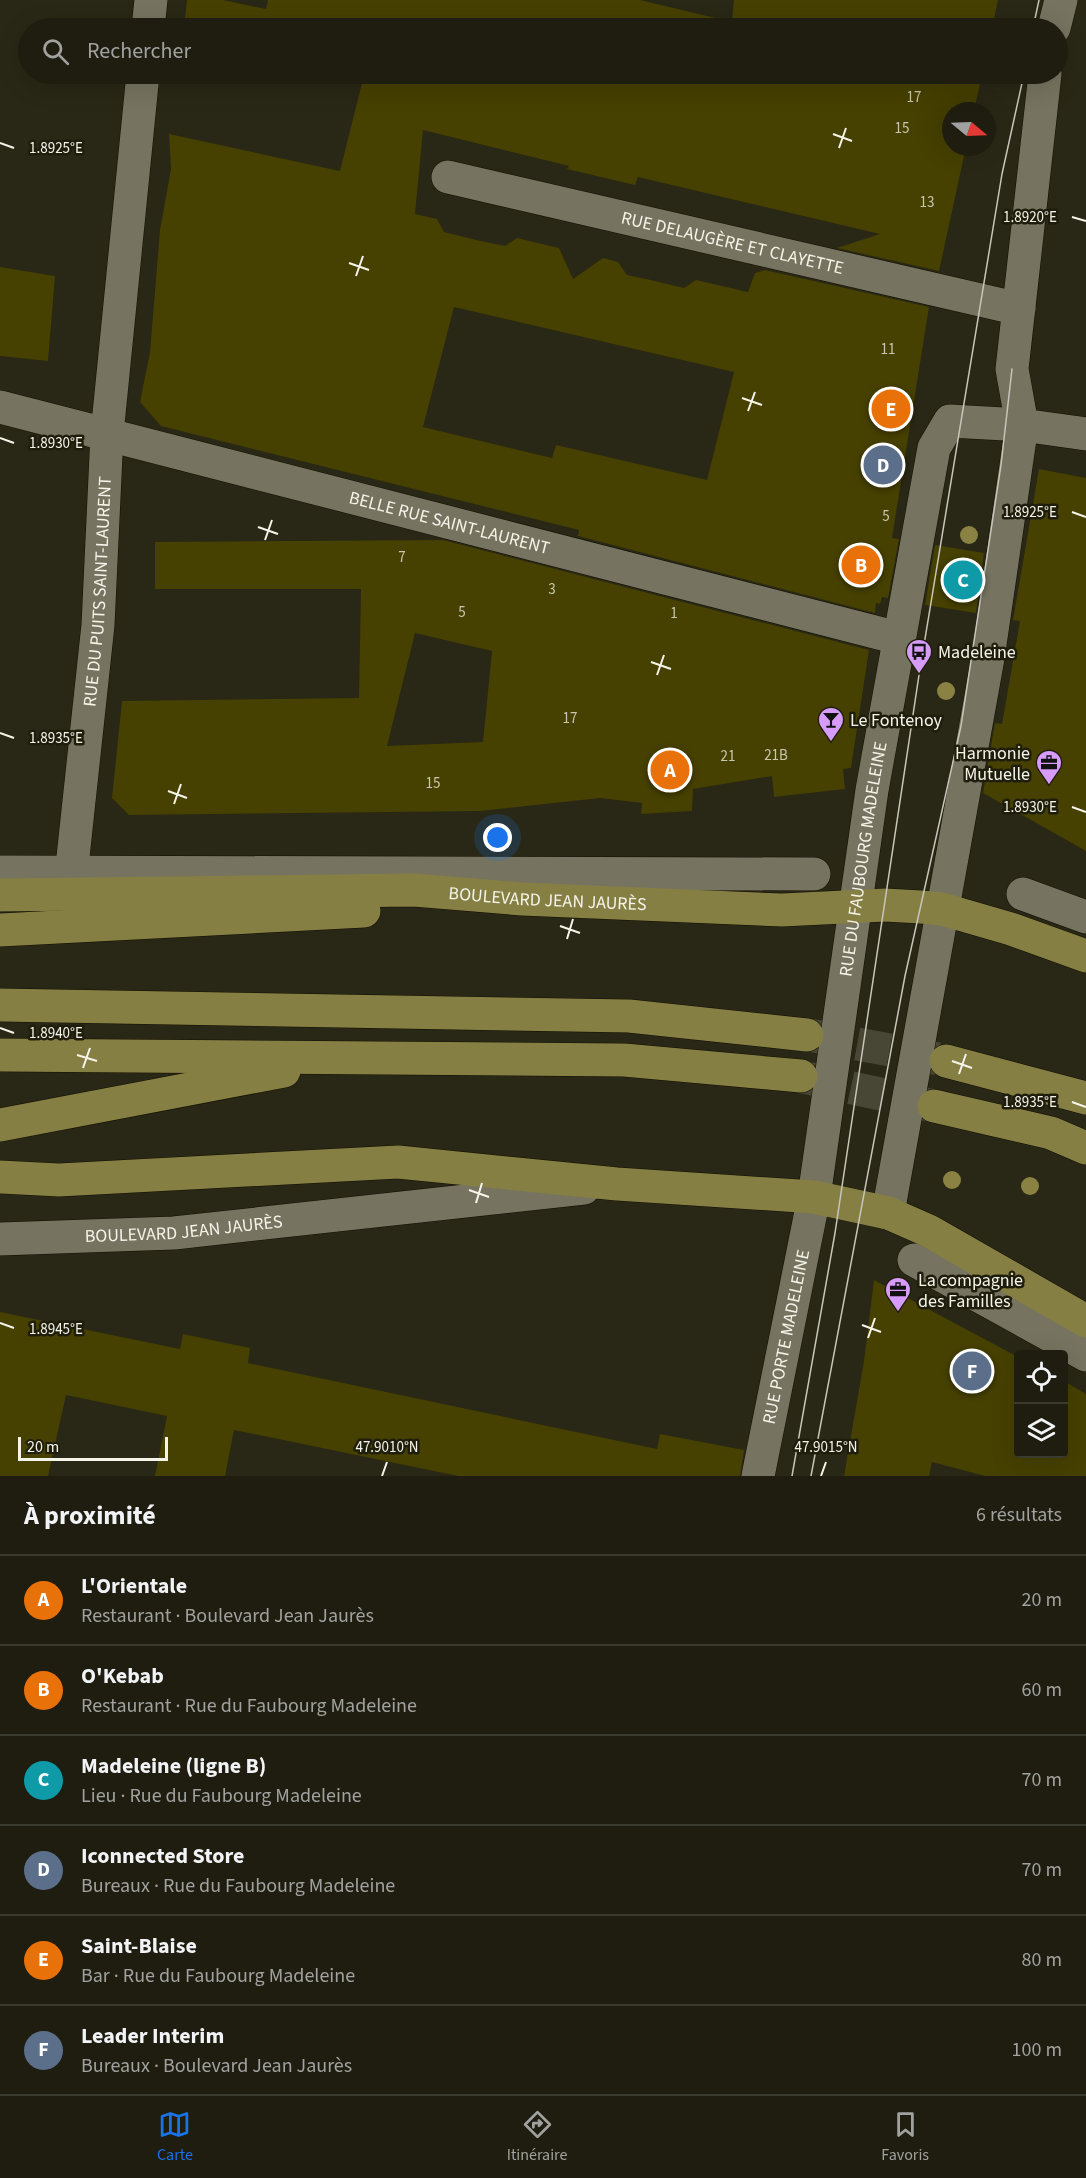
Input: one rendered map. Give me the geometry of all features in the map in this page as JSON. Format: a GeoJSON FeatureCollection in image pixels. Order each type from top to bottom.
{"type":"FeatureCollection","features":[{"type":"Feature","properties":{"kind":"main road","name":"BOULEVARD JEAN JAURÈS"},"geometry":{"type":"LineString","coordinates":[[0,895],[70,882],[414,890],[522,899],[782,910],[854,906],[942,909],[1011,929],[1086,956]]}},
{"type":"Feature","properties":{"kind":"main road"},"geometry":{"type":"LineString","coordinates":[[0,930],[329,914],[522,899]]}},
{"type":"Feature","properties":{"kind":"main road"},"geometry":{"type":"LineString","coordinates":[[0,1005],[629,1016],[807,1035]]}},
{"type":"Feature","properties":{"kind":"main road"},"geometry":{"type":"LineString","coordinates":[[0,1055],[624,1060],[801,1076]]}},
{"type":"Feature","properties":{"kind":"main road"},"geometry":{"type":"LineString","coordinates":[[0,1125],[353,1058]]}},
{"type":"Feature","properties":{"kind":"main road"},"geometry":{"type":"LineString","coordinates":[[946,1061],[1086,1098]]}},
{"type":"Feature","properties":{"kind":"main road"},"geometry":{"type":"LineString","coordinates":[[934,1106],[1051,1133],[1086,1148]]}},
{"type":"Feature","properties":{"kind":"main road","name":"BOULEVARD JEAN JAURÈS"},"geometry":{"type":"LineString","coordinates":[[0,1177],[59,1180],[398,1162],[617,1184],[814,1197],[888,1213],[929,1231],[1086,1321]]}},
{"type":"Feature","properties":{"kind":"street"},"geometry":{"type":"LineString","coordinates":[[149,18],[151,0]]}},
{"type":"Feature","properties":{"kind":"street"},"geometry":{"type":"LineString","coordinates":[[1056,18],[1060,0]]}},
{"type":"Feature","properties":{"kind":"street","name":"RUE DU PUITS SAINT-LAURENT"},"geometry":{"type":"LineString","coordinates":[[70,882],[98,625],[107,434],[142,84]]}},
{"type":"Feature","properties":{"kind":"street"},"geometry":{"type":"LineString","coordinates":[[888,1213],[988,658],[1022,425],[1012,369],[1044,84]]}},
{"type":"Feature","properties":{"kind":"street","name":"RUE DELAUGÈRE ET CLAYETTE"},"geometry":{"type":"LineString","coordinates":[[448,177],[1019,309]]}},
{"type":"Feature","properties":{"kind":"street","name":"BELLE RUE SAINT-LAURENT"},"geometry":{"type":"LineString","coordinates":[[0,407],[898,638]]}},
{"type":"Feature","properties":{"kind":"street","name":"RUE DU FAUBOURG MADELEINE"},"geometry":{"type":"LineString","coordinates":[[814,1197],[854,906],[898,638],[934,448],[950,421],[1022,425]]}},
{"type":"Feature","properties":{"kind":"street"},"geometry":{"type":"LineString","coordinates":[[1022,425],[1086,434]]}},
{"type":"Feature","properties":{"kind":"street","name":"BOULEVARD JEAN JAURÈS"},"geometry":{"type":"LineString","coordinates":[[0,872],[70,882],[814,874]]}},
{"type":"Feature","properties":{"kind":"street"},"geometry":{"type":"LineString","coordinates":[[1023,894],[1086,917]]}},
{"type":"Feature","properties":{"kind":"street","name":"BOULEVARD JEAN JAURÈS"},"geometry":{"type":"LineString","coordinates":[[0,1239],[174,1233],[617,1184]]}},
{"type":"Feature","properties":{"kind":"street","name":"RUE PORTE MADELEINE"},"geometry":{"type":"LineString","coordinates":[[758,1476],[814,1197]]}},
{"type":"Feature","properties":{"kind":"street"},"geometry":{"type":"LineString","coordinates":[[914,1260],[1086,1355]]}},
{"type":"Feature","properties":{"kind":"building"},"geometry":{"type":"Polygon","coordinates":[[[187,0],[223,0],[266,9],[268,0],[640,0],[715,18],[185,18],[187,0]]]}},
{"type":"Feature","properties":{"kind":"building"},"geometry":{"type":"Polygon","coordinates":[[[734,0],[998,0],[994,18],[732,18],[734,0]]]}},
{"type":"Feature","properties":{"kind":"building"},"geometry":{"type":"Polygon","coordinates":[[[362,84],[980,84],[976,102],[942,102],[942,156],[964,156],[939,271],[837,248],[880,234],[638,177],[635,185],[567,169],[569,166],[423,130],[415,214],[437,219],[444,232],[476,240],[505,246],[517,238],[559,248],[573,279],[603,258],[618,262],[627,275],[684,288],[696,280],[748,292],[755,273],[765,270],[929,307],[892,538],[899,539],[888,598],[882,597],[880,604],[876,603],[875,613],[578,536],[579,530],[161,426],[140,402],[150,352],[160,230],[171,169],[169,134],[340,171],[362,84]],[[454,307],[423,427],[552,458],[556,445],[707,480],[734,372],[454,307]]]}},
{"type":"Feature","properties":{"kind":"building"},"geometry":{"type":"Polygon","coordinates":[[[0,267],[55,276],[48,361],[0,356],[0,267]]]}},
{"type":"Feature","properties":{"kind":"building"},"geometry":{"type":"Polygon","coordinates":[[[1039,469],[1086,478],[1086,851],[983,793],[995,723],[1002,724],[1020,621],[1013,620],[1039,469]]]}},
{"type":"Feature","properties":{"kind":"building"},"geometry":{"type":"Polygon","coordinates":[[[443,540],[869,650],[851,768],[843,769],[845,789],[774,797],[772,776],[693,789],[692,811],[641,814],[642,803],[600,798],[480,811],[129,815],[112,798],[122,701],[359,698],[361,589],[155,589],[155,542],[443,540]],[[415,633],[387,746],[483,742],[492,651],[415,633]]]}},
{"type":"Feature","properties":{"kind":"building"},"geometry":{"type":"Polygon","coordinates":[[[935,545],[984,553],[976,613],[925,605],[935,545]]]}},
{"type":"Feature","properties":{"kind":"building"},"geometry":{"type":"Polygon","coordinates":[[[874,1280],[1014,1355],[1014,1458],[1068,1458],[1068,1383],[1086,1394],[1086,1476],[985,1476],[932,1462],[929,1476],[844,1476],[864,1361],[874,1280]]]}},
{"type":"Feature","properties":{"kind":"building"},"geometry":{"type":"Polygon","coordinates":[[[0,1312],[180,1349],[183,1334],[250,1348],[248,1363],[657,1449],[660,1434],[744,1450],[740,1476],[458,1476],[234,1430],[225,1476],[155,1476],[167,1416],[66,1395],[48,1476],[0,1476],[0,1312]]]}},
{"type":"Feature","properties":{"kind":"tunnel"},"geometry":{"type":"LineString","coordinates":[[809,1035],[944,1060]]}},
{"type":"Feature","properties":{"kind":"tunnel"},"geometry":{"type":"LineString","coordinates":[[803,1077],[934,1106]]}},
{"type":"Feature","properties":{"kind":"tram line"},"geometry":{"type":"LineString","coordinates":[[1035,18],[1039,0]]}},
{"type":"Feature","properties":{"kind":"tram line"},"geometry":{"type":"LineString","coordinates":[[792,1476],[835,1233],[919,675],[1002,174],[1022,84]]}},
{"type":"Feature","properties":{"kind":"tram line"},"geometry":{"type":"LineString","coordinates":[[811,1476],[905,976],[961,726],[1001,465],[1012,369]]}},
{"type":"Feature","properties":{"kind":"place","name":"Saint-Blaise"},"geometry":{"type":"Point","coordinates":[891,409]}},
{"type":"Feature","properties":{"kind":"place","name":"Iconnected Store"},"geometry":{"type":"Point","coordinates":[883,465]}},
{"type":"Feature","properties":{"kind":"place","name":"O'Kebab"},"geometry":{"type":"Point","coordinates":[861,565]}},
{"type":"Feature","properties":{"kind":"place","name":"Madeleine (ligne B)"},"geometry":{"type":"Point","coordinates":[963,580]}},
{"type":"Feature","properties":{"kind":"place","name":"Madeleine"},"geometry":{"type":"Point","coordinates":[919,675]}},
{"type":"Feature","properties":{"kind":"place","name":"Le Fontenoy"},"geometry":{"type":"Point","coordinates":[831,743]}},
{"type":"Feature","properties":{"kind":"place","name":"L'Orientale"},"geometry":{"type":"Point","coordinates":[670,770]}},
{"type":"Feature","properties":{"kind":"place","name":"Harmonie Mutuelle"},"geometry":{"type":"Point","coordinates":[1049,786]}},
{"type":"Feature","properties":{"kind":"place","name":"La compagnie des Familles"},"geometry":{"type":"Point","coordinates":[898,1313]}},
{"type":"Feature","properties":{"kind":"place","name":"Leader Interim"},"geometry":{"type":"Point","coordinates":[972,1371]}}]}
